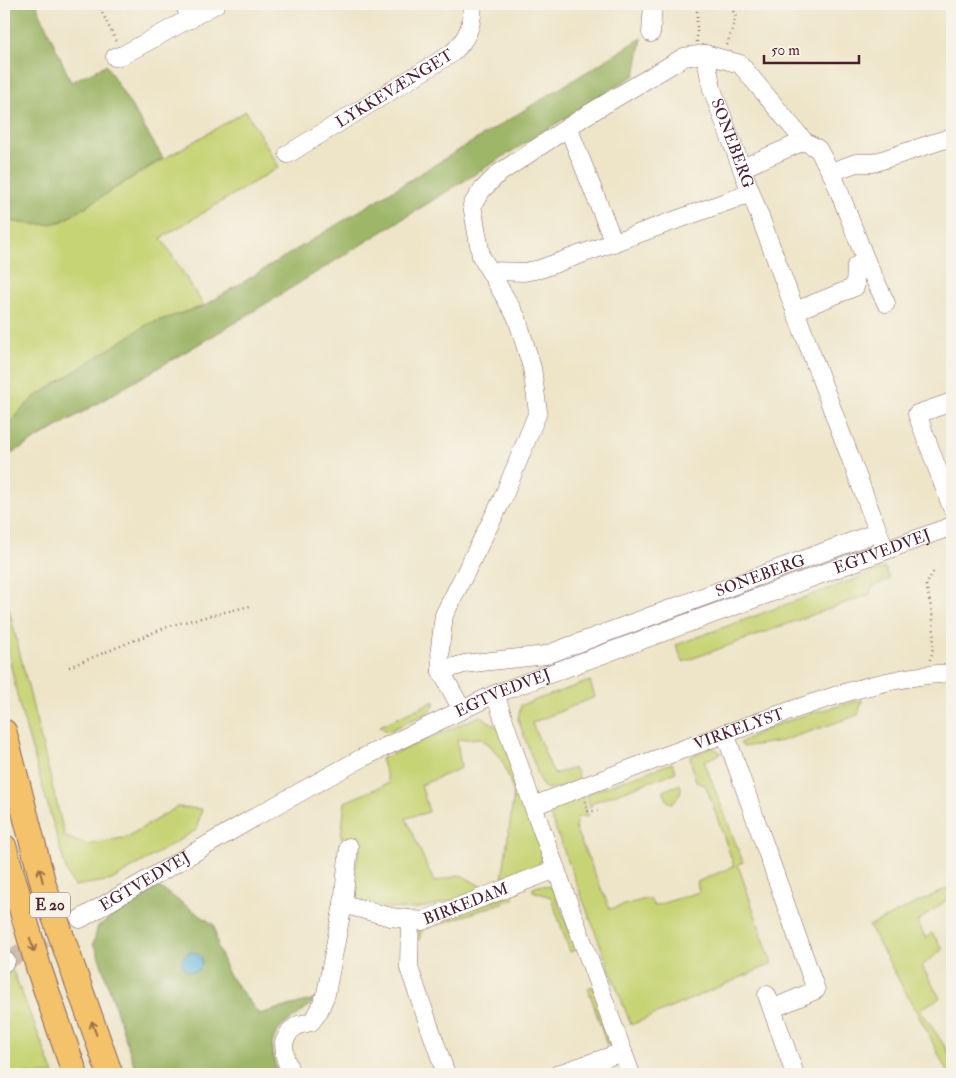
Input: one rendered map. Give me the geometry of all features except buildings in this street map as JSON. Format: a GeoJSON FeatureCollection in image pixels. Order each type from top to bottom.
{"type":"FeatureCollection","features":[{"type":"Feature","properties":{"kind":"highway","name":"E 20"},"geometry":{"type":"LineString","coordinates":[[4,732],[44,887],[110,1074]]}},
{"type":"Feature","properties":{"kind":"highway","name":"E 20"},"geometry":{"type":"LineString","coordinates":[[4,847],[39,969],[75,1074]]}},
{"type":"Feature","properties":{"kind":"street"},"geometry":{"type":"LineString","coordinates":[[119,56],[187,12],[216,4]]}},
{"type":"Feature","properties":{"kind":"street","name":"LYKKEVÆNGET"},"geometry":{"type":"LineString","coordinates":[[288,154],[451,54],[467,36],[472,25],[473,4]]}},
{"type":"Feature","properties":{"kind":"street"},"geometry":{"type":"LineString","coordinates":[[651,33],[653,4]]}},
{"type":"Feature","properties":{"kind":"street"},"geometry":{"type":"LineString","coordinates":[[462,710],[441,671],[440,648],[444,615],[496,530],[538,412],[532,368],[517,318],[481,256],[472,205],[482,190],[498,174],[568,127],[684,57],[707,56],[740,64],[804,141],[818,150],[831,172],[866,262],[886,304]]}},
{"type":"Feature","properties":{"kind":"street","name":"SONEBERG"},"geometry":{"type":"LineString","coordinates":[[441,671],[464,664],[546,655],[878,532],[712,89],[707,56]]}},
{"type":"Feature","properties":{"kind":"street"},"geometry":{"type":"LineString","coordinates":[[568,127],[614,243]]}},
{"type":"Feature","properties":{"kind":"street"},"geometry":{"type":"LineString","coordinates":[[831,172],[856,163],[873,163],[952,137]]}},
{"type":"Feature","properties":{"kind":"street"},"geometry":{"type":"LineString","coordinates":[[742,168],[804,141]]}},
{"type":"Feature","properties":{"kind":"street"},"geometry":{"type":"LineString","coordinates":[[490,271],[524,272],[540,270],[751,193]]}},
{"type":"Feature","properties":{"kind":"street"},"geometry":{"type":"LineString","coordinates":[[795,311],[855,287],[856,266],[866,262]]}},
{"type":"Feature","properties":{"kind":"street"},"geometry":{"type":"LineString","coordinates":[[952,402],[917,414],[952,508]]}},
{"type":"Feature","properties":{"kind":"street","name":"EGTVEDVEJ"},"geometry":{"type":"LineString","coordinates":[[80,919],[255,817],[362,758],[495,694],[952,526]]}},
{"type":"Feature","properties":{"kind":"street"},"geometry":{"type":"LineString","coordinates":[[878,532],[885,550]]}},
{"type":"Feature","properties":{"kind":"street"},"geometry":{"type":"LineString","coordinates":[[687,602],[695,621]]}},
{"type":"Feature","properties":{"kind":"street","name":"VIRKELYST"},"geometry":{"type":"LineString","coordinates":[[533,806],[725,733],[842,692],[924,676],[952,673]]}},
{"type":"Feature","properties":{"kind":"street"},"geometry":{"type":"LineString","coordinates":[[495,694],[533,806],[631,1074]]}},
{"type":"Feature","properties":{"kind":"street"},"geometry":{"type":"LineString","coordinates":[[725,733],[816,990],[769,1002],[795,1074]]}},
{"type":"Feature","properties":{"kind":"street"},"geometry":{"type":"LineString","coordinates":[[291,1074],[285,1057],[284,1042],[290,1031],[298,1025],[311,1022],[318,1013],[326,994],[343,904],[349,847]]}},
{"type":"Feature","properties":{"kind":"street","name":"BIRKEDAM"},"geometry":{"type":"LineString","coordinates":[[343,904],[391,917],[422,920],[556,869]]}},
{"type":"Feature","properties":{"kind":"street"},"geometry":{"type":"LineString","coordinates":[[410,919],[409,968],[446,1074]]}},
{"type":"Feature","properties":{"kind":"street"},"geometry":{"type":"LineString","coordinates":[[558,1074],[623,1052]]}},
{"type":"Feature","properties":{"kind":"path"},"geometry":{"type":"LineString","coordinates":[[98,4],[119,56]]}},
{"type":"Feature","properties":{"kind":"path"},"geometry":{"type":"LineString","coordinates":[[697,4],[707,56]]}},
{"type":"Feature","properties":{"kind":"path"},"geometry":{"type":"LineString","coordinates":[[707,56],[736,17],[730,4]]}},
{"type":"Feature","properties":{"kind":"path"},"geometry":{"type":"LineString","coordinates":[[924,676],[934,636],[932,610],[926,586],[935,569]]}},
{"type":"Feature","properties":{"kind":"path"},"geometry":{"type":"LineString","coordinates":[[69,667],[172,625],[250,606]]}},
{"type":"Feature","properties":{"kind":"green space"},"geometry":{"type":"Polygon","coordinates":[[[4,4],[40,4],[37,6],[71,82],[106,65],[163,158],[68,218],[52,224],[36,225],[4,220],[4,4]]]}},
{"type":"Feature","properties":{"kind":"green space"},"geometry":{"type":"Polygon","coordinates":[[[642,38],[635,75],[233,324],[4,458],[4,423],[11,420],[32,399],[148,324],[204,306],[642,38]]]}},
{"type":"Feature","properties":{"kind":"green space"},"geometry":{"type":"Polygon","coordinates":[[[246,111],[279,167],[161,238],[204,306],[148,324],[32,399],[11,420],[4,423],[4,220],[61,222],[138,174],[246,111]]]}},
{"type":"Feature","properties":{"kind":"green space"},"geometry":{"type":"Polygon","coordinates":[[[885,568],[890,579],[872,587],[870,594],[683,662],[676,645],[885,568]]]}},
{"type":"Feature","properties":{"kind":"green space"},"geometry":{"type":"Polygon","coordinates":[[[4,589],[65,837],[88,845],[127,837],[177,807],[202,809],[196,830],[112,880],[74,886],[67,873],[19,704],[4,633],[4,589]]]}},
{"type":"Feature","properties":{"kind":"green space"},"geometry":{"type":"Polygon","coordinates":[[[590,681],[595,697],[532,723],[554,774],[575,768],[580,781],[547,789],[542,785],[518,719],[521,705],[590,681]]]}},
{"type":"Feature","properties":{"kind":"green space"},"geometry":{"type":"Polygon","coordinates":[[[862,700],[858,715],[782,741],[743,747],[740,743],[784,722],[862,700]]]}},
{"type":"Feature","properties":{"kind":"green space"},"geometry":{"type":"Polygon","coordinates":[[[434,701],[434,707],[429,712],[387,732],[380,726],[434,701]]]}},
{"type":"Feature","properties":{"kind":"green space"},"geometry":{"type":"Polygon","coordinates":[[[480,716],[499,728],[543,855],[538,869],[502,880],[514,794],[504,764],[491,746],[480,738],[457,740],[461,768],[421,785],[429,812],[406,818],[434,882],[461,875],[482,887],[478,892],[431,906],[417,908],[388,908],[354,899],[351,887],[361,843],[341,837],[345,802],[389,783],[381,759],[480,716]]]}},
{"type":"Feature","properties":{"kind":"green space"},"geometry":{"type":"Polygon","coordinates":[[[712,747],[722,753],[704,761],[743,862],[738,865],[772,964],[631,1025],[551,817],[559,804],[582,796],[588,816],[577,817],[575,828],[610,909],[649,898],[654,906],[699,892],[697,882],[734,866],[706,786],[696,782],[690,757],[712,747]]]}},
{"type":"Feature","properties":{"kind":"green space"},"geometry":{"type":"Polygon","coordinates":[[[672,763],[676,772],[594,802],[590,807],[586,794],[672,763]]]}},
{"type":"Feature","properties":{"kind":"green space"},"geometry":{"type":"Polygon","coordinates":[[[680,784],[681,790],[679,795],[672,803],[668,802],[663,791],[680,784]]]}},
{"type":"Feature","properties":{"kind":"green space"},"geometry":{"type":"Polygon","coordinates":[[[542,885],[550,887],[555,893],[576,950],[570,952],[551,897],[533,891],[533,888],[542,885]]]}},
{"type":"Feature","properties":{"kind":"green space"},"geometry":{"type":"Polygon","coordinates":[[[952,886],[952,896],[917,922],[926,938],[932,933],[943,949],[922,966],[940,998],[920,1009],[952,1057],[952,1074],[948,1074],[926,1029],[869,926],[952,886]]]}},
{"type":"Feature","properties":{"kind":"green space"},"geometry":{"type":"Polygon","coordinates":[[[159,887],[214,925],[218,948],[228,974],[259,1014],[314,999],[303,1011],[282,1027],[273,1040],[273,1058],[278,1074],[137,1074],[96,948],[93,945],[98,926],[159,887]]]}},
{"type":"Feature","properties":{"kind":"green space"},"geometry":{"type":"Polygon","coordinates":[[[512,895],[514,899],[422,930],[419,940],[416,939],[421,925],[512,895]]]}},
{"type":"Feature","properties":{"kind":"green space"},"geometry":{"type":"Polygon","coordinates":[[[13,971],[54,1074],[4,1074],[4,977],[13,971]]]}},
{"type":"Feature","properties":{"kind":"green space"},"geometry":{"type":"Polygon","coordinates":[[[593,986],[611,1043],[607,1045],[588,988],[593,986]]]}},
{"type":"Feature","properties":{"kind":"water"},"geometry":{"type":"Polygon","coordinates":[[[188,952],[196,952],[202,958],[202,966],[196,972],[188,972],[182,966],[182,958],[188,952]]]}},
{"type":"Feature","properties":{"kind":"tunnel"},"geometry":{"type":"LineString","coordinates":[[6,961],[80,919]]}}]}
